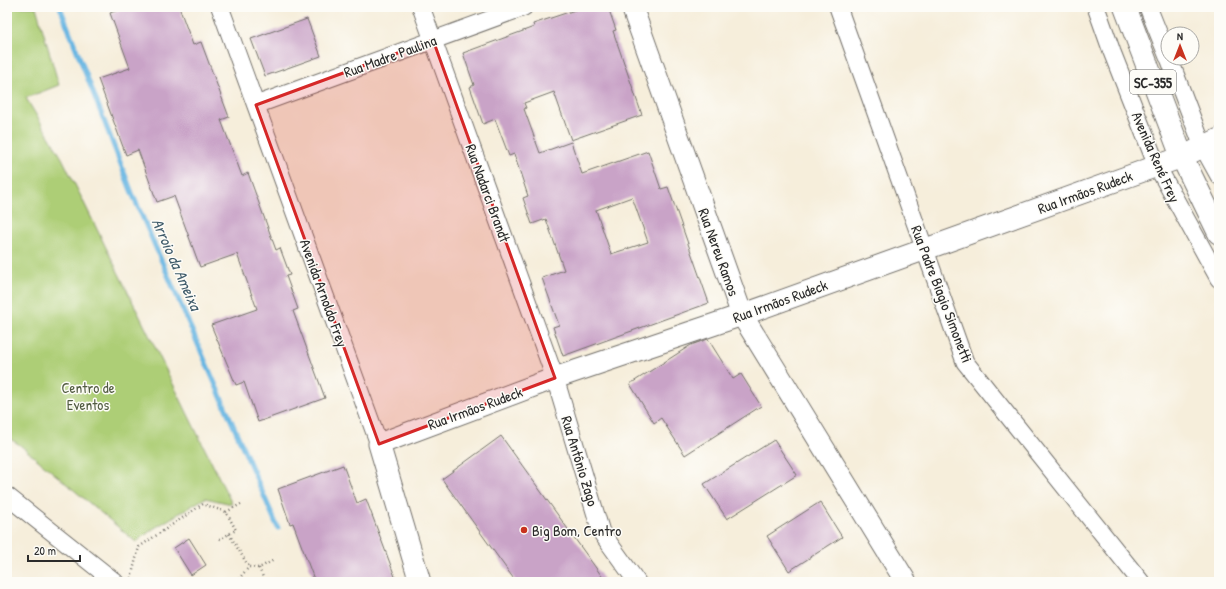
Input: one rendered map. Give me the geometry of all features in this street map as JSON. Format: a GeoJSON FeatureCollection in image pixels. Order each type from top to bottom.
{"type":"FeatureCollection","features":[{"type":"Feature","properties":{"kind":"main road","name":"Avenida René Frey"},"geometry":{"type":"LineString","coordinates":[[1125,7],[1182,157],[1219,233]]}},
{"type":"Feature","properties":{"kind":"street","name":"Avenida Arnoldo Frey"},"geometry":{"type":"LineString","coordinates":[[220,7],[379,444],[420,582]]}},
{"type":"Feature","properties":{"kind":"street","name":"Rua Nadarci Brandt"},"geometry":{"type":"LineString","coordinates":[[421,7],[555,378]]}},
{"type":"Feature","properties":{"kind":"street","name":"Rua Madre Paulina"},"geometry":{"type":"LineString","coordinates":[[256,105],[524,7]]}},
{"type":"Feature","properties":{"kind":"street","name":"Rua Nereu Ramos"},"geometry":{"type":"LineString","coordinates":[[632,7],[742,315],[906,582]]}},
{"type":"Feature","properties":{"kind":"street","name":"Rua Padre Biagio Simonetti"},"geometry":{"type":"LineString","coordinates":[[838,7],[965,362],[1141,582]]}},
{"type":"Feature","properties":{"kind":"street","name":"Avenida René Frey"},"geometry":{"type":"LineString","coordinates":[[1096,7],[1112,52],[1158,166],[1219,279]]}},
{"type":"Feature","properties":{"kind":"street"},"geometry":{"type":"LineString","coordinates":[[1148,7],[1160,37]]}},
{"type":"Feature","properties":{"kind":"street"},"geometry":{"type":"LineString","coordinates":[[1172,66],[1211,143],[1219,176]]}},
{"type":"Feature","properties":{"kind":"street","name":"Rua Irmãos Rudeck"},"geometry":{"type":"LineString","coordinates":[[379,444],[555,378],[742,315],[1158,166],[1182,157],[1211,143]]}},
{"type":"Feature","properties":{"kind":"street","name":"Rua Antônio Zago"},"geometry":{"type":"LineString","coordinates":[[555,378],[601,532],[637,582]]}},
{"type":"Feature","properties":{"kind":"street"},"geometry":{"type":"LineString","coordinates":[[7,496],[115,582]]}},
{"type":"Feature","properties":{"kind":"path"},"geometry":{"type":"LineString","coordinates":[[130,582],[139,547],[203,504],[226,512],[236,530],[218,540]]}},
{"type":"Feature","properties":{"kind":"path"},"geometry":{"type":"LineString","coordinates":[[226,512],[241,504]]}},
{"type":"Feature","properties":{"kind":"path"},"geometry":{"type":"LineString","coordinates":[[229,534],[249,567]]}},
{"type":"Feature","properties":{"kind":"path"},"geometry":{"type":"LineString","coordinates":[[249,567],[259,568],[274,560]]}},
{"type":"Feature","properties":{"kind":"path"},"geometry":{"type":"LineString","coordinates":[[236,582],[249,567]]}},
{"type":"Feature","properties":{"kind":"path"},"geometry":{"type":"LineString","coordinates":[[259,568],[265,582]]}},
{"type":"Feature","properties":{"kind":"highlighted area"},"geometry":{"type":"Polygon","coordinates":[[[433,40],[555,378],[379,444],[256,105],[433,40]]]}},
{"type":"Feature","properties":{"kind":"green space","name":"Centro de Eventos"},"geometry":{"type":"Polygon","coordinates":[[[7,7],[36,7],[59,85],[26,98],[62,158],[232,504],[205,498],[153,529],[136,542],[20,445],[7,437],[7,7]]]}},
{"type":"Feature","properties":{"kind":"building"},"geometry":{"type":"Polygon","coordinates":[[[126,7],[179,7],[193,45],[201,42],[229,117],[221,120],[242,176],[248,173],[276,250],[280,248],[290,275],[286,276],[298,309],[293,311],[325,398],[258,422],[244,382],[236,385],[211,325],[257,309],[237,254],[200,267],[174,196],[157,202],[138,150],[126,155],[98,79],[130,68],[110,13],[126,7]]]}},
{"type":"Feature","properties":{"kind":"building"},"geometry":{"type":"Polygon","coordinates":[[[584,7],[608,7],[616,30],[613,31],[642,115],[571,140],[554,92],[524,103],[526,108],[524,109],[540,153],[571,142],[582,174],[648,151],[661,189],[668,187],[709,303],[563,356],[553,327],[559,325],[542,278],[564,270],[546,219],[532,224],[523,198],[528,196],[514,154],[509,156],[495,119],[483,124],[470,87],[474,85],[463,53],[534,27],[533,24],[584,7]],[[632,197],[596,210],[611,254],[648,242],[632,197]]]}},
{"type":"Feature","properties":{"kind":"building"},"geometry":{"type":"Polygon","coordinates":[[[307,19],[321,56],[265,76],[251,39],[307,19]]]}},
{"type":"Feature","properties":{"kind":"building"},"geometry":{"type":"Polygon","coordinates":[[[708,339],[733,379],[741,374],[761,406],[685,455],[661,418],[654,423],[630,384],[691,345],[708,339]]]}},
{"type":"Feature","properties":{"kind":"building","name":"Big Bom, Centro"},"geometry":{"type":"Polygon","coordinates":[[[501,436],[606,582],[516,582],[442,479],[501,436]]]}},
{"type":"Feature","properties":{"kind":"building"},"geometry":{"type":"Polygon","coordinates":[[[774,440],[797,475],[727,519],[704,484],[774,440]]]}},
{"type":"Feature","properties":{"kind":"building"},"geometry":{"type":"Polygon","coordinates":[[[343,465],[357,503],[366,499],[397,582],[315,582],[293,523],[290,524],[278,489],[343,465]]]}},
{"type":"Feature","properties":{"kind":"building"},"geometry":{"type":"Polygon","coordinates":[[[820,502],[842,537],[789,571],[767,536],[820,502]]]}},
{"type":"Feature","properties":{"kind":"building"},"geometry":{"type":"Polygon","coordinates":[[[189,538],[206,565],[191,575],[174,548],[189,538]]]}},
{"type":"Feature","properties":{"kind":"waterway","name":"Arroio da Ameixa"},"geometry":{"type":"LineString","coordinates":[[60,7],[132,193],[278,528]]}},
{"type":"Feature","properties":{"kind":"place","name":"Big Bom, Centro"},"geometry":{"type":"Point","coordinates":[524,530]}}]}
